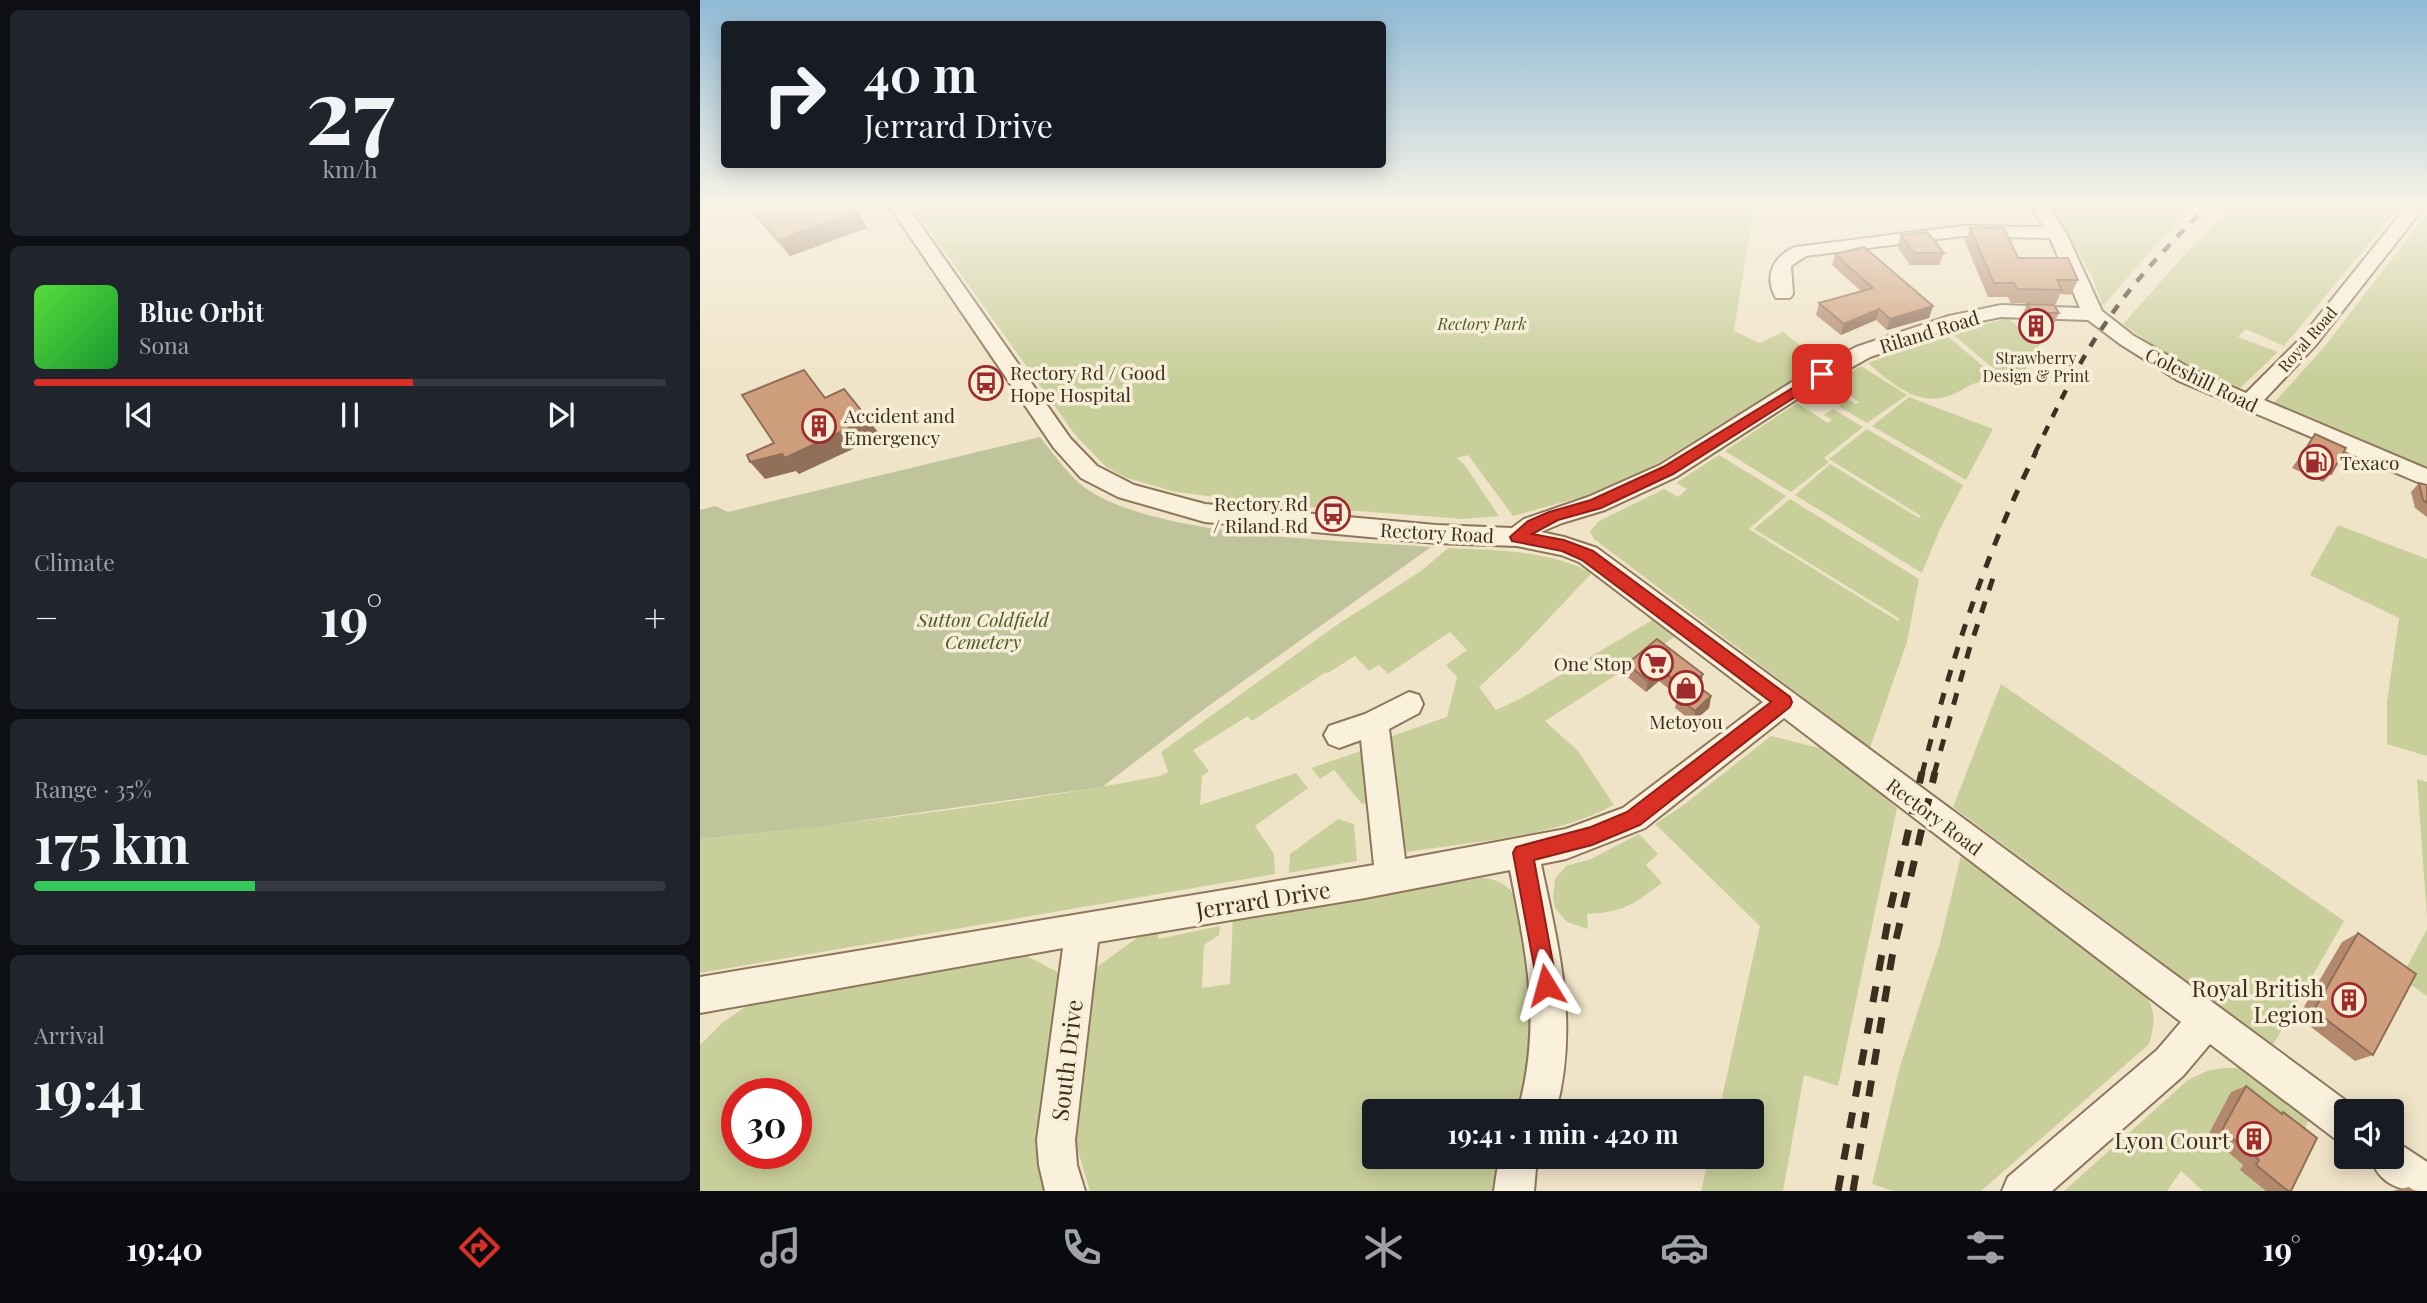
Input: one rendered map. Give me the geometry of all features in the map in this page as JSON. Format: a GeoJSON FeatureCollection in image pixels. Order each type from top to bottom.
{"type":"FeatureCollection","features":[{"type":"Feature","properties":{"kind":"street","name":"Rectory Road"},"geometry":{"type":"LineString","coordinates":[[937,263],[1062,443],[1089,472],[1126,492],[1205,513],[1436,534],[1517,537],[1564,546],[1588,555],[2334,1115]]}},
{"type":"Feature","properties":{"kind":"street"},"geometry":{"type":"LineString","coordinates":[[1781,263],[1783,294]]}},
{"type":"Feature","properties":{"kind":"street"},"geometry":{"type":"LineString","coordinates":[[2070,263],[2093,314]]}},
{"type":"Feature","properties":{"kind":"street","name":"Royal Road"},"geometry":{"type":"LineString","coordinates":[[2249,403],[2308,342],[2370,263]]}},
{"type":"Feature","properties":{"kind":"street","name":"Riland Road"},"geometry":{"type":"LineString","coordinates":[[1517,537],[1533,525],[1596,504],[1668,471],[1800,387],[1863,352],[1956,320],[1989,313],[2013,311],[2093,314]]}},
{"type":"Feature","properties":{"kind":"street","name":"Coleshill Road"},"geometry":{"type":"LineString","coordinates":[[2093,314],[2156,359],[2187,376],[2427,478]]}},
{"type":"Feature","properties":{"kind":"street","name":"Riland Road"},"geometry":{"type":"LineString","coordinates":[[1564,546],[1580,521],[1596,504]]}},
{"type":"Feature","properties":{"kind":"street","name":"Jerrard Drive"},"geometry":{"type":"LineString","coordinates":[[701,997],[1083,928],[1391,877],[1579,840],[1634,818],[1784,702]]}},
{"type":"Feature","properties":{"kind":"street"},"geometry":{"type":"LineString","coordinates":[[1339,735],[1374,723],[1409,704]]}},
{"type":"Feature","properties":{"kind":"street"},"geometry":{"type":"LineString","coordinates":[[1374,723],[1391,877]]}},
{"type":"Feature","properties":{"kind":"street"},"geometry":{"type":"LineString","coordinates":[[1523,853],[1541,945],[1550,1031],[1548,1059],[1540,1099]]}},
{"type":"Feature","properties":{"kind":"street","name":"South Drive"},"geometry":{"type":"LineString","coordinates":[[1065,1191],[1058,1165],[1056,1140],[1083,928]]}},
{"type":"Feature","properties":{"kind":"street"},"geometry":{"type":"LineString","coordinates":[[2022,1191],[2170,1063],[2207,1019]]}},
{"type":"Feature","properties":{"kind":"street"},"geometry":{"type":"LineString","coordinates":[[2404,1168],[2427,1186]]}},
{"type":"Feature","properties":{"kind":"street"},"geometry":{"type":"LineString","coordinates":[[1514,1191],[1517,1169]]}},
{"type":"Feature","properties":{"kind":"green space","name":"Rectory Park"},"geometry":{"type":"Polygon","coordinates":[[[953,263],[1745,263],[1734,331],[1759,343],[1783,332],[1810,353],[1809,370],[1637,476],[1582,497],[1513,516],[1468,455],[1456,458],[1464,464],[1499,516],[1463,519],[1293,506],[1175,492],[1124,477],[1106,467],[1076,436],[953,263]]]}},
{"type":"Feature","properties":{"kind":"green space"},"geometry":{"type":"Polygon","coordinates":[[[2084,263],[2141,263],[2103,306],[2084,263]]]}},
{"type":"Feature","properties":{"kind":"green space"},"geometry":{"type":"Polygon","coordinates":[[[2178,263],[2353,263],[2284,346],[2246,329],[2238,337],[2278,352],[2238,390],[2174,361],[2123,324],[2178,263]]]}},
{"type":"Feature","properties":{"kind":"green space"},"geometry":{"type":"Polygon","coordinates":[[[2389,263],[2427,263],[2427,469],[2273,404],[2326,345],[2389,263]]]}},
{"type":"Feature","properties":{"kind":"green space"},"geometry":{"type":"Polygon","coordinates":[[[2008,318],[2040,344],[2016,387],[1951,333],[2008,318]]]}},
{"type":"Feature","properties":{"kind":"green space"},"geometry":{"type":"Polygon","coordinates":[[[1946,335],[1996,377],[1972,384],[1951,395],[1926,398],[1903,390],[1868,363],[1946,335]]]}},
{"type":"Feature","properties":{"kind":"green space"},"geometry":{"type":"Polygon","coordinates":[[[1861,366],[1907,395],[1867,423],[1838,406],[1849,400],[1856,404],[1859,402],[1832,384],[1861,366]]]}},
{"type":"Feature","properties":{"kind":"green space"},"geometry":{"type":"Polygon","coordinates":[[[1909,397],[1993,429],[1966,480],[1872,426],[1909,397]]]}},
{"type":"Feature","properties":{"kind":"green space"},"geometry":{"type":"Polygon","coordinates":[[[1797,403],[1828,423],[1832,420],[1824,415],[1833,409],[1863,427],[1824,458],[1829,462],[1791,492],[1725,451],[1797,403]]]}},
{"type":"Feature","properties":{"kind":"green space"},"geometry":{"type":"Polygon","coordinates":[[[1867,429],[1963,485],[1940,529],[1922,573],[1795,495],[1830,464],[1919,518],[1921,516],[1829,459],[1867,429]]]}},
{"type":"Feature","properties":{"kind":"green space","name":"Sutton Coldfield Cemetery"},"geometry":{"type":"Polygon","coordinates":[[[1040,437],[1078,482],[1107,501],[1147,515],[1246,533],[1431,547],[1207,707],[1102,787],[823,826],[700,839],[700,510],[715,506],[728,512],[1040,437]]]}},
{"type":"Feature","properties":{"kind":"green space"},"geometry":{"type":"Polygon","coordinates":[[[1719,455],[1786,496],[1749,529],[1898,621],[1900,619],[1754,529],[1790,499],[1919,579],[1907,642],[1870,748],[1594,539],[1590,532],[1599,521],[1664,489],[1678,497],[1687,489],[1676,483],[1719,455]]]}},
{"type":"Feature","properties":{"kind":"green space"},"geometry":{"type":"Polygon","coordinates":[[[2338,525],[2427,559],[2427,756],[2387,744],[2387,702],[2399,618],[2310,575],[2338,525]]]}},
{"type":"Feature","properties":{"kind":"green space"},"geometry":{"type":"Polygon","coordinates":[[[1448,548],[1540,556],[1575,565],[1592,573],[1519,650],[1479,687],[1496,710],[1520,699],[1654,619],[1676,636],[1545,721],[1578,751],[1614,805],[1565,825],[1513,837],[1407,852],[1403,839],[1396,836],[1389,737],[1447,717],[1457,677],[1446,665],[1467,650],[1450,632],[1388,674],[1379,665],[1369,671],[1355,656],[1252,721],[1248,716],[1193,750],[1209,771],[1202,776],[1200,805],[1296,773],[1308,788],[1255,826],[1274,854],[1275,874],[700,973],[700,839],[931,812],[1160,776],[1168,772],[1161,752],[1338,624],[1421,571],[1448,548]]]}},
{"type":"Feature","properties":{"kind":"green space"},"geometry":{"type":"Polygon","coordinates":[[[2001,684],[2344,921],[2273,1045],[1953,807],[2001,684]]]}},
{"type":"Feature","properties":{"kind":"green space"},"geometry":{"type":"Polygon","coordinates":[[[1771,736],[1819,748],[1850,769],[1897,808],[1838,1086],[1804,1075],[1783,1191],[1701,1191],[1706,1169],[1764,1169],[1764,1099],[1722,1099],[1760,926],[1655,824],[1681,807],[1771,736]]]}},
{"type":"Feature","properties":{"kind":"green space"},"geometry":{"type":"Polygon","coordinates":[[[1364,750],[1369,803],[1362,804],[1334,770],[1320,779],[1311,768],[1364,750]]]}},
{"type":"Feature","properties":{"kind":"green space"},"geometry":{"type":"Polygon","coordinates":[[[2417,779],[2427,782],[2427,917],[2417,779]]]}},
{"type":"Feature","properties":{"kind":"green space"},"geometry":{"type":"Polygon","coordinates":[[[1338,819],[1354,824],[1357,861],[1289,873],[1290,854],[1338,819]]]}},
{"type":"Feature","properties":{"kind":"green space"},"geometry":{"type":"Polygon","coordinates":[[[1639,834],[1658,854],[1646,865],[1662,883],[1628,906],[1587,914],[1588,929],[1567,922],[1555,908],[1555,879],[1566,866],[1591,859],[1639,834]]]}},
{"type":"Feature","properties":{"kind":"green space"},"geometry":{"type":"Polygon","coordinates":[[[1961,856],[2143,993],[2153,1011],[2153,1030],[2149,1044],[1981,1191],[1893,1191],[1872,1184],[1900,1066],[1940,943],[1961,856]]]}},
{"type":"Feature","properties":{"kind":"green space"},"geometry":{"type":"Polygon","coordinates":[[[1481,878],[1503,884],[1512,892],[1518,902],[1535,1013],[1525,1099],[1362,1099],[1362,1169],[1498,1169],[1494,1191],[1090,1191],[1075,1141],[1097,967],[1138,937],[1159,933],[1158,939],[1220,926],[1219,935],[1204,945],[1202,988],[1230,984],[1233,916],[1273,913],[1481,878]]]}},
{"type":"Feature","properties":{"kind":"green space"},"geometry":{"type":"Polygon","coordinates":[[[2427,929],[2427,996],[2401,978],[2427,929]]]}},
{"type":"Feature","properties":{"kind":"green space"},"geometry":{"type":"Polygon","coordinates":[[[1027,956],[1063,975],[1038,1128],[1039,1161],[1046,1191],[700,1191],[700,1045],[722,1023],[748,1005],[1027,956]]]}},
{"type":"Feature","properties":{"kind":"green space"},"geometry":{"type":"Polygon","coordinates":[[[2242,1068],[2309,1119],[2300,1143],[2231,1093],[2208,1135],[2243,1165],[2241,1170],[2266,1191],[2203,1191],[2181,1171],[2167,1191],[2064,1191],[2188,1080],[2207,1071],[2242,1068]]]}},
{"type":"Feature","properties":{"kind":"building"},"geometry":{"type":"Polygon","coordinates":[[[1845,263],[1882,263],[1933,306],[1890,319],[1879,309],[1844,324],[1819,303],[1873,288],[1845,263]]]}},
{"type":"Feature","properties":{"kind":"building"},"geometry":{"type":"Polygon","coordinates":[[[1985,263],[2070,263],[2078,280],[2057,280],[2062,290],[2017,289],[2014,283],[1994,283],[1985,263]]]}},
{"type":"Feature","properties":{"kind":"building"},"geometry":{"type":"Polygon","coordinates":[[[2027,304],[2054,305],[2059,313],[2033,313],[2027,304]]]}},
{"type":"Feature","properties":{"kind":"building","name":"Accident and Emergency"},"geometry":{"type":"Polygon","coordinates":[[[804,370],[825,398],[844,389],[868,419],[785,458],[782,454],[750,462],[747,455],[774,443],[742,395],[804,370]]]}},
{"type":"Feature","properties":{"kind":"building"},"geometry":{"type":"Polygon","coordinates":[[[2315,434],[2346,448],[2331,474],[2299,460],[2315,434]]]}},
{"type":"Feature","properties":{"kind":"building"},"geometry":{"type":"Polygon","coordinates":[[[2419,483],[2427,485],[2427,503],[2423,500],[2419,483]]]}},
{"type":"Feature","properties":{"kind":"building"},"geometry":{"type":"Polygon","coordinates":[[[1657,639],[1703,674],[1694,683],[1711,696],[1695,711],[1677,697],[1686,689],[1661,670],[1648,681],[1627,664],[1657,639]]]}},
{"type":"Feature","properties":{"kind":"building","name":"Royal British Legion"},"geometry":{"type":"Polygon","coordinates":[[[2358,933],[2416,974],[2373,1055],[2314,1010],[2358,933]]]}},
{"type":"Feature","properties":{"kind":"building","name":"Lyon Court"},"geometry":{"type":"Polygon","coordinates":[[[2246,1086],[2317,1138],[2291,1191],[2256,1165],[2259,1160],[2222,1130],[2246,1086]]]}},
{"type":"Feature","properties":{"kind":"railway"},"geometry":{"type":"LineString","coordinates":[[2035,453],[2096,337],[2153,263]]}},
{"type":"Feature","properties":{"kind":"railway"},"geometry":{"type":"LineString","coordinates":[[1922,774],[1970,610],[2001,530],[2036,452]]}},
{"type":"Feature","properties":{"kind":"railway"},"geometry":{"type":"LineString","coordinates":[[1934,774],[1969,650],[1994,575]]}},
{"type":"Feature","properties":{"kind":"railway"},"geometry":{"type":"LineString","coordinates":[[1838,1191],[1890,910],[1922,772]]}},
{"type":"Feature","properties":{"kind":"railway"},"geometry":{"type":"LineString","coordinates":[[1853,1191],[1892,957],[1935,772]]}},
{"type":"Feature","properties":{"kind":"place","name":"Strawberry Design & Print"},"geometry":{"type":"Point","coordinates":[2036,326]}},
{"type":"Feature","properties":{"kind":"place","name":"Rectory Rd / Good Hope Hospital"},"geometry":{"type":"Point","coordinates":[986,383]}},
{"type":"Feature","properties":{"kind":"place","name":"Accident and Emergency"},"geometry":{"type":"Point","coordinates":[819,426]}},
{"type":"Feature","properties":{"kind":"place","name":"Texaco"},"geometry":{"type":"Point","coordinates":[2316,462]}},
{"type":"Feature","properties":{"kind":"place","name":"Rectory Rd / Riland Rd"},"geometry":{"type":"Point","coordinates":[1333,514]}},
{"type":"Feature","properties":{"kind":"place","name":"One Stop"},"geometry":{"type":"Point","coordinates":[1656,663]}},
{"type":"Feature","properties":{"kind":"place","name":"Metoyou"},"geometry":{"type":"Point","coordinates":[1686,688]}},
{"type":"Feature","properties":{"kind":"place","name":"Royal British Legion"},"geometry":{"type":"Point","coordinates":[2349,1000]}},
{"type":"Feature","properties":{"kind":"place","name":"Lyon Court"},"geometry":{"type":"Point","coordinates":[2254,1139]}},
{"type":"Feature","properties":{"kind":"route"},"geometry":{"type":"LineString","coordinates":[[1546,985],[1523,853],[1592,836],[1634,818],[1784,702],[1588,555],[1564,546],[1517,537],[1533,525],[1622,494],[1668,471],[1822,374]]}}]}
